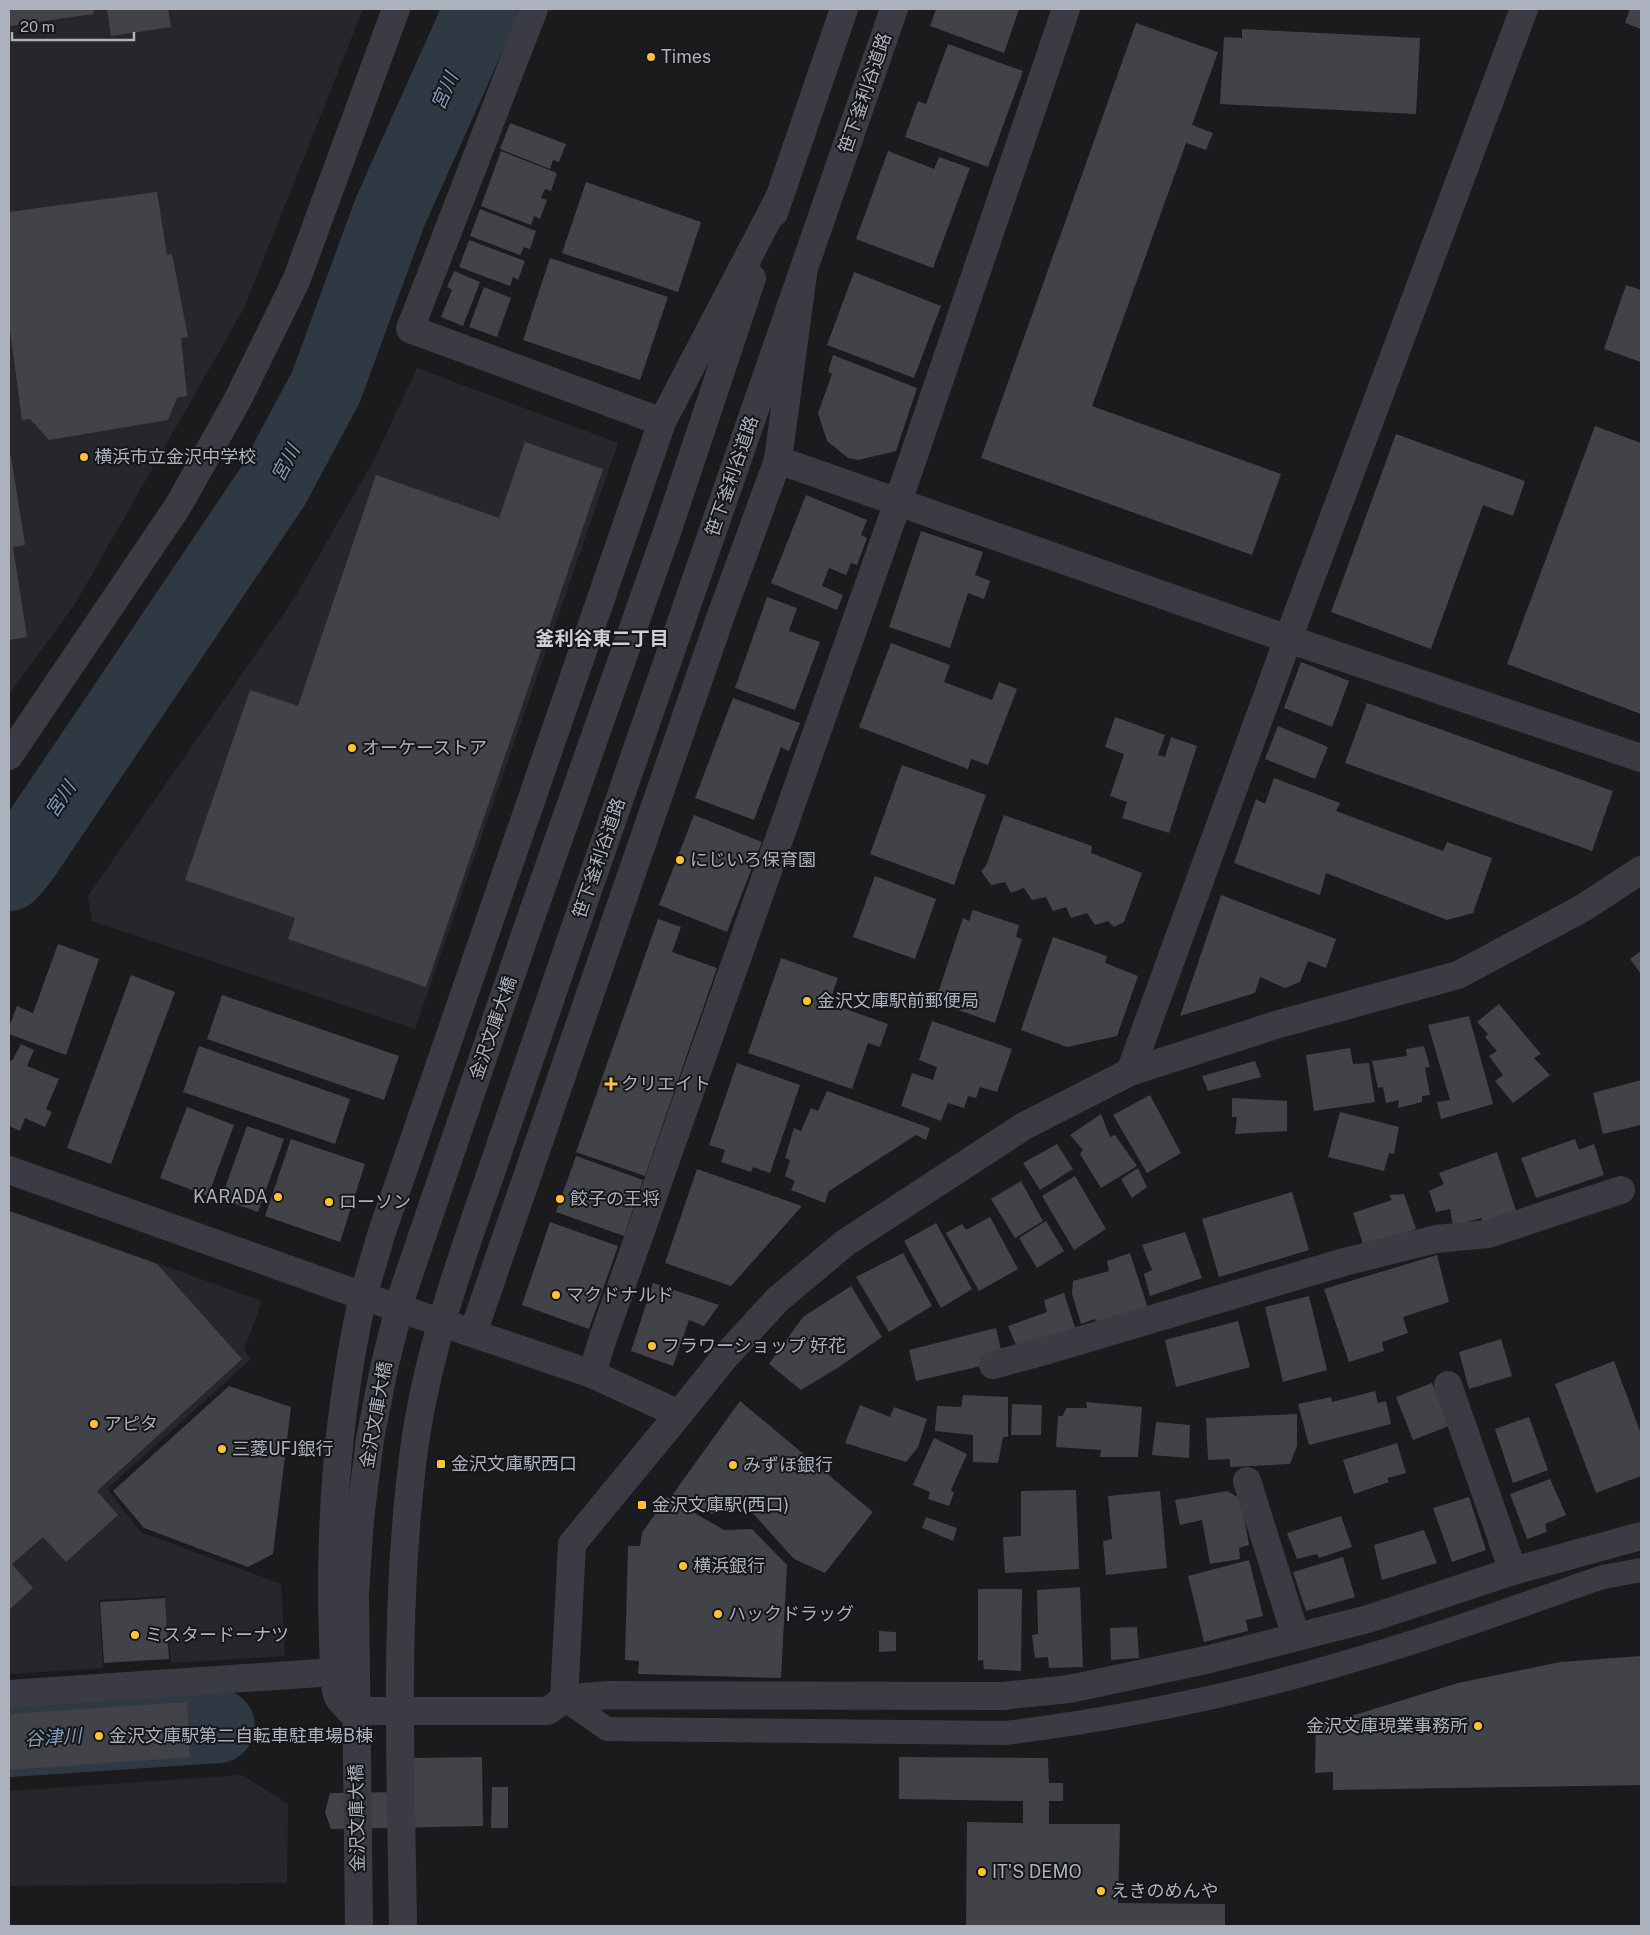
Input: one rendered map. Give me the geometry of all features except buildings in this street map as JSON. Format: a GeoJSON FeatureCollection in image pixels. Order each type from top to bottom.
{"type":"FeatureCollection","features":[{"type":"Feature","properties":{"kind":"street"},"geometry":{"type":"LineString","coordinates":[[9,756],[178,506],[237,401],[296,281],[396,9]]}},
{"type":"Feature","properties":{"kind":"street"},"geometry":{"type":"LineString","coordinates":[[534,9],[410,329],[662,422]]}},
{"type":"Feature","properties":{"kind":"street"},"geometry":{"type":"LineString","coordinates":[[844,9],[780,196],[662,422],[382,1232],[363,1296],[354,1337],[334,1494],[332,1581],[335,1672],[338,1696],[350,1711],[548,1711],[564,1699],[607,1695],[1002,1696],[1069,1689],[1206,1660],[1368,1619],[1513,1571],[1641,1536]]}},
{"type":"Feature","properties":{"kind":"street","name":"笹下釜利谷道路"},"geometry":{"type":"LineString","coordinates":[[403,1926],[401,1595],[414,1449],[428,1373],[447,1305],[570,942],[894,9]]}},
{"type":"Feature","properties":{"kind":"street"},"geometry":{"type":"LineString","coordinates":[[592,1374],[605,1332],[898,502],[1066,9]]}},
{"type":"Feature","properties":{"kind":"street"},"geometry":{"type":"LineString","coordinates":[[1130,1072],[1288,639],[1524,9]]}},
{"type":"Feature","properties":{"kind":"street","name":"金沢文庫大橋"},"geometry":{"type":"LineString","coordinates":[[359,1926],[355,1593],[360,1519],[370,1439],[385,1364],[403,1292],[528,926],[668,532],[780,196]]}},
{"type":"Feature","properties":{"kind":"street"},"geometry":{"type":"LineString","coordinates":[[473,1333],[720,618],[778,460],[803,274]]}},
{"type":"Feature","properties":{"kind":"street"},"geometry":{"type":"LineString","coordinates":[[778,460],[1288,639],[1641,758]]}},
{"type":"Feature","properties":{"kind":"street"},"geometry":{"type":"LineString","coordinates":[[564,1699],[572,1544],[724,1358],[777,1300],[845,1243],[1024,1126],[1130,1072],[1279,1024],[1458,975],[1583,908],[1641,870]]}},
{"type":"Feature","properties":{"kind":"street"},"geometry":{"type":"LineString","coordinates":[[9,1170],[363,1296],[592,1374],[679,1414]]}},
{"type":"Feature","properties":{"kind":"street"},"geometry":{"type":"LineString","coordinates":[[993,1365],[1344,1262],[1436,1239],[1488,1234],[1621,1190]]}},
{"type":"Feature","properties":{"kind":"street"},"geometry":{"type":"LineString","coordinates":[[1448,1385],[1513,1571]]}},
{"type":"Feature","properties":{"kind":"street"},"geometry":{"type":"LineString","coordinates":[[1247,1481],[1296,1637]]}},
{"type":"Feature","properties":{"kind":"street"},"geometry":{"type":"LineString","coordinates":[[564,1699],[607,1729],[1005,1733],[1059,1727],[1216,1697],[1382,1652],[1603,1577],[1641,1570]]}},
{"type":"Feature","properties":{"kind":"street"},"geometry":{"type":"LineString","coordinates":[[9,1694],[335,1672]]}},
{"type":"Feature","properties":{"kind":"shaded area","name":"横浜市立金沢中学校"},"geometry":{"type":"Polygon","coordinates":[[[9,9],[363,9],[243,310],[75,604],[9,694],[9,9]]]}},
{"type":"Feature","properties":{"kind":"shaded area","name":"オーケーストア"},"geometry":{"type":"Polygon","coordinates":[[[417,368],[618,443],[415,1029],[92,921],[88,896],[294,599],[375,458],[417,368]]]}},
{"type":"Feature","properties":{"kind":"shaded area","name":"アピタ"},"geometry":{"type":"Polygon","coordinates":[[[9,1210],[262,1301],[244,1350],[251,1359],[107,1489],[141,1532],[281,1584],[285,1656],[171,1663],[165,1596],[99,1600],[103,1668],[9,1674],[9,1210]]]}},
{"type":"Feature","properties":{"kind":"shaded area"},"geometry":{"type":"Polygon","coordinates":[[[242,1775],[288,1804],[287,1883],[9,1886],[9,1791],[242,1775]]]}},
{"type":"Feature","properties":{"kind":"waterway","name":"宮川"},"geometry":{"type":"LineString","coordinates":[[9,874],[21,860],[273,486],[326,387],[390,212],[481,9]]}},
{"type":"Feature","properties":{"kind":"waterway","name":"谷津川"},"geometry":{"type":"LineString","coordinates":[[9,1740],[218,1726]]}},
{"type":"Feature","properties":{"kind":"place","name":"Times"},"geometry":{"type":"Point","coordinates":[651,57]}},
{"type":"Feature","properties":{"kind":"place","name":"横浜市立金沢中学校"},"geometry":{"type":"Point","coordinates":[84,457]}},
{"type":"Feature","properties":{"kind":"place","name":"オーケーストア"},"geometry":{"type":"Point","coordinates":[352,748]}},
{"type":"Feature","properties":{"kind":"place","name":"にじいろ保育園"},"geometry":{"type":"Point","coordinates":[680,860]}},
{"type":"Feature","properties":{"kind":"place","name":"金沢文庫駅前郵便局"},"geometry":{"type":"Point","coordinates":[807,1001]}},
{"type":"Feature","properties":{"kind":"place","name":"クリエイト"},"geometry":{"type":"Point","coordinates":[611,1084]}},
{"type":"Feature","properties":{"kind":"place","name":"KARADA"},"geometry":{"type":"Point","coordinates":[278,1197]}},
{"type":"Feature","properties":{"kind":"place","name":"餃子の王将"},"geometry":{"type":"Point","coordinates":[560,1199]}},
{"type":"Feature","properties":{"kind":"place","name":"ローソン"},"geometry":{"type":"Point","coordinates":[329,1202]}},
{"type":"Feature","properties":{"kind":"place","name":"マクドナルド"},"geometry":{"type":"Point","coordinates":[556,1295]}},
{"type":"Feature","properties":{"kind":"place","name":"フラワーショップ 好花"},"geometry":{"type":"Point","coordinates":[652,1346]}},
{"type":"Feature","properties":{"kind":"place","name":"アピタ"},"geometry":{"type":"Point","coordinates":[94,1424]}},
{"type":"Feature","properties":{"kind":"place","name":"三菱UFJ銀行"},"geometry":{"type":"Point","coordinates":[222,1449]}},
{"type":"Feature","properties":{"kind":"place","name":"金沢文庫駅西口"},"geometry":{"type":"Point","coordinates":[441,1464]}},
{"type":"Feature","properties":{"kind":"place","name":"みずほ銀行"},"geometry":{"type":"Point","coordinates":[733,1465]}},
{"type":"Feature","properties":{"kind":"place","name":"金沢文庫駅(西口)"},"geometry":{"type":"Point","coordinates":[642,1505]}},
{"type":"Feature","properties":{"kind":"place","name":"横浜銀行"},"geometry":{"type":"Point","coordinates":[683,1566]}},
{"type":"Feature","properties":{"kind":"place","name":"ハックドラッグ"},"geometry":{"type":"Point","coordinates":[718,1614]}},
{"type":"Feature","properties":{"kind":"place","name":"ミスタードーナツ"},"geometry":{"type":"Point","coordinates":[135,1635]}},
{"type":"Feature","properties":{"kind":"place","name":"金沢文庫現業事務所"},"geometry":{"type":"Point","coordinates":[1478,1726]}},
{"type":"Feature","properties":{"kind":"place","name":"金沢文庫駅第二自転車駐車場B棟"},"geometry":{"type":"Point","coordinates":[99,1736]}},
{"type":"Feature","properties":{"kind":"place","name":"IT'S DEMO"},"geometry":{"type":"Point","coordinates":[982,1872]}},
{"type":"Feature","properties":{"kind":"place","name":"えきのめんや"},"geometry":{"type":"Point","coordinates":[1101,1891]}},
{"type":"Feature","properties":{"kind":"district","name":"釜利谷東二丁目"},"geometry":{"type":"Point","coordinates":[602,638]}}]}
